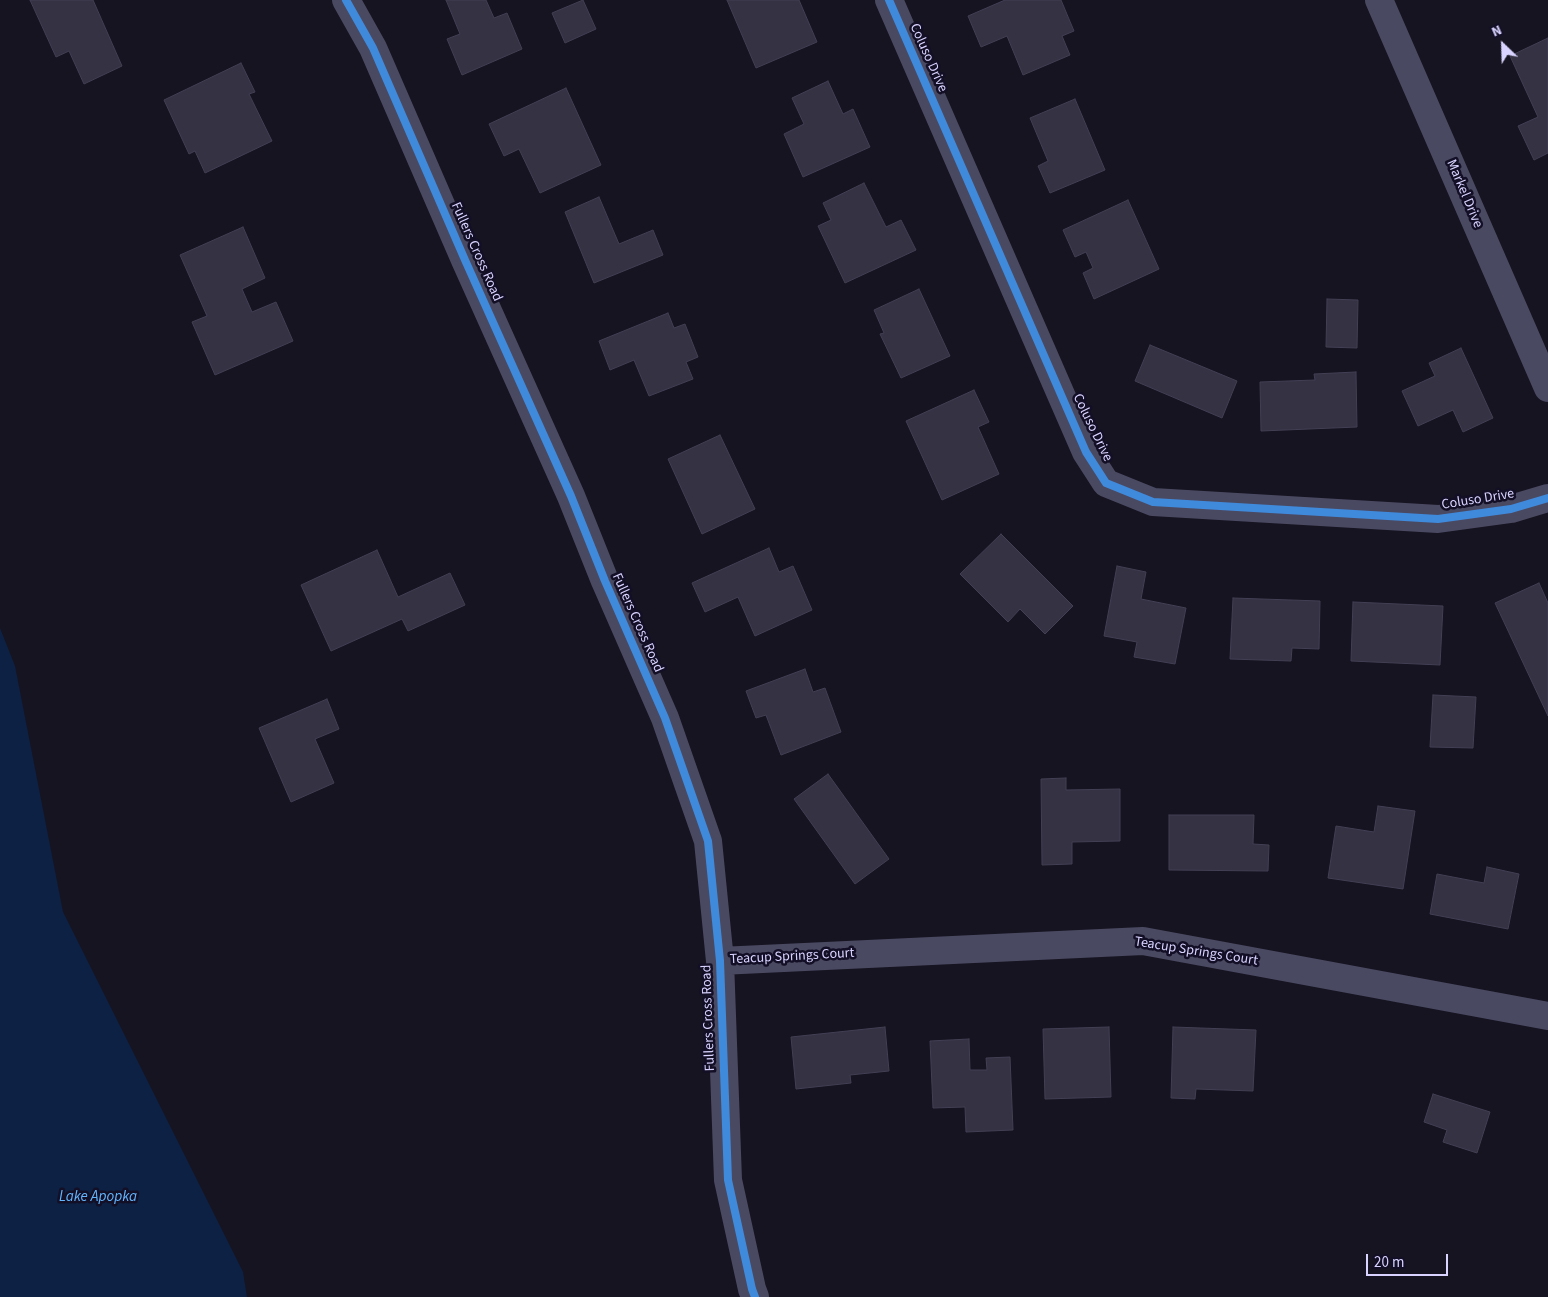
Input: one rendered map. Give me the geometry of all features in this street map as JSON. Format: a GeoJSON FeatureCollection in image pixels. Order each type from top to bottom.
{"type":"FeatureCollection","features":[{"type":"Feature","properties":{"kind":"street","name":"Fullers Cross Road"},"geometry":{"type":"LineString","coordinates":[[346,0],[373,48],[465,260],[571,496],[605,581],[665,718],[708,840],[720,961],[728,1180],[755,1297]]}},
{"type":"Feature","properties":{"kind":"street","name":"Coluso Drive"},"geometry":{"type":"LineString","coordinates":[[889,0],[1086,452],[1106,483],[1153,502],[1438,519],[1511,509],[1548,498]]}},
{"type":"Feature","properties":{"kind":"street","name":"Markel Drive"},"geometry":{"type":"LineString","coordinates":[[1379,0],[1548,388]]}},
{"type":"Feature","properties":{"kind":"street","name":"Teacup Springs Court"},"geometry":{"type":"LineString","coordinates":[[720,961],[1143,940],[1548,1016]]}},
{"type":"Feature","properties":{"kind":"water","name":"Lake Apopka"},"geometry":{"type":"Polygon","coordinates":[[[0,628],[15,666],[63,912],[243,1272],[247,1297],[0,1297],[0,628]]]}},
{"type":"Feature","properties":{"kind":"building"},"geometry":{"type":"Polygon","coordinates":[[[30,0],[93,0],[122,66],[84,84],[69,51],[56,57],[30,0]]]}},
{"type":"Feature","properties":{"kind":"building"},"geometry":{"type":"Polygon","coordinates":[[[446,0],[486,0],[494,18],[507,13],[522,49],[462,75],[447,39],[460,34],[446,0]]]}},
{"type":"Feature","properties":{"kind":"building"},"geometry":{"type":"Polygon","coordinates":[[[583,0],[596,29],[565,43],[552,13],[583,0]]]}},
{"type":"Feature","properties":{"kind":"building"},"geometry":{"type":"Polygon","coordinates":[[[727,0],[799,0],[817,42],[756,68],[727,0]]]}},
{"type":"Feature","properties":{"kind":"building"},"geometry":{"type":"Polygon","coordinates":[[[1005,0],[1061,0],[1074,31],[1062,36],[1070,55],[1023,75],[1007,36],[981,47],[968,16],[1005,0]]]}},
{"type":"Feature","properties":{"kind":"building"},"geometry":{"type":"Polygon","coordinates":[[[1548,38],[1548,153],[1534,160],[1518,126],[1538,117],[1510,56],[1548,38]]]}},
{"type":"Feature","properties":{"kind":"building"},"geometry":{"type":"Polygon","coordinates":[[[241,63],[255,92],[249,94],[272,141],[205,173],[195,151],[189,154],[164,100],[241,63]]]}},
{"type":"Feature","properties":{"kind":"building"},"geometry":{"type":"Polygon","coordinates":[[[828,81],[843,114],[853,109],[870,147],[803,177],[784,134],[804,124],[792,98],[828,81]]]}},
{"type":"Feature","properties":{"kind":"building"},"geometry":{"type":"Polygon","coordinates":[[[566,88],[601,165],[540,193],[519,149],[504,156],[489,124],[566,88]]]}},
{"type":"Feature","properties":{"kind":"building"},"geometry":{"type":"Polygon","coordinates":[[[1075,99],[1105,170],[1050,193],[1038,166],[1048,161],[1030,118],[1075,99]]]}},
{"type":"Feature","properties":{"kind":"building"},"geometry":{"type":"Polygon","coordinates":[[[864,183],[886,227],[901,220],[916,250],[845,283],[818,226],[831,220],[823,203],[864,183]]]}},
{"type":"Feature","properties":{"kind":"building"},"geometry":{"type":"Polygon","coordinates":[[[599,197],[619,244],[653,230],[663,255],[594,283],[565,212],[599,197]]]}},
{"type":"Feature","properties":{"kind":"building"},"geometry":{"type":"Polygon","coordinates":[[[1128,200],[1159,269],[1094,299],[1083,273],[1093,268],[1086,252],[1075,257],[1063,230],[1128,200]]]}},
{"type":"Feature","properties":{"kind":"building"},"geometry":{"type":"Polygon","coordinates":[[[243,227],[265,278],[242,289],[252,312],[276,302],[293,341],[215,375],[192,322],[207,316],[180,255],[243,227]]]}},
{"type":"Feature","properties":{"kind":"building"},"geometry":{"type":"Polygon","coordinates":[[[919,289],[950,356],[901,378],[880,334],[884,333],[874,310],[919,289]]]}},
{"type":"Feature","properties":{"kind":"building"},"geometry":{"type":"Polygon","coordinates":[[[1327,299],[1358,300],[1357,348],[1326,347],[1327,299]]]}},
{"type":"Feature","properties":{"kind":"building"},"geometry":{"type":"Polygon","coordinates":[[[668,313],[674,328],[685,324],[698,357],[686,362],[693,379],[649,396],[634,360],[610,370],[599,341],[668,313]]]}},
{"type":"Feature","properties":{"kind":"building"},"geometry":{"type":"Polygon","coordinates":[[[1150,345],[1237,381],[1222,418],[1135,381],[1150,345]]]}},
{"type":"Feature","properties":{"kind":"building"},"geometry":{"type":"Polygon","coordinates":[[[1461,348],[1493,418],[1463,432],[1453,410],[1418,426],[1402,391],[1435,376],[1429,363],[1461,348]]]}},
{"type":"Feature","properties":{"kind":"building"},"geometry":{"type":"Polygon","coordinates":[[[1356,372],[1357,427],[1261,431],[1260,382],[1315,380],[1314,374],[1356,372]]]}},
{"type":"Feature","properties":{"kind":"building"},"geometry":{"type":"Polygon","coordinates":[[[974,390],[989,422],[978,427],[999,474],[942,500],[906,421],[974,390]]]}},
{"type":"Feature","properties":{"kind":"building"},"geometry":{"type":"Polygon","coordinates":[[[720,435],[755,509],[702,534],[668,459],[720,435]]]}},
{"type":"Feature","properties":{"kind":"building"},"geometry":{"type":"Polygon","coordinates":[[[1001,534],[1073,606],[1045,634],[1020,609],[1008,622],[960,574],[1001,534]]]}},
{"type":"Feature","properties":{"kind":"building"},"geometry":{"type":"Polygon","coordinates":[[[769,548],[779,572],[793,566],[812,610],[755,636],[738,597],[705,612],[692,583],[769,548]]]}},
{"type":"Feature","properties":{"kind":"building"},"geometry":{"type":"Polygon","coordinates":[[[377,550],[398,597],[450,573],[465,605],[408,631],[402,619],[331,651],[301,585],[377,550]]]}},
{"type":"Feature","properties":{"kind":"building"},"geometry":{"type":"Polygon","coordinates":[[[1117,566],[1146,572],[1141,599],[1186,608],[1175,664],[1134,657],[1137,642],[1104,636],[1117,566]]]}},
{"type":"Feature","properties":{"kind":"building"},"geometry":{"type":"Polygon","coordinates":[[[1539,583],[1548,603],[1548,716],[1495,603],[1539,583]]]}},
{"type":"Feature","properties":{"kind":"building"},"geometry":{"type":"Polygon","coordinates":[[[1233,598],[1320,601],[1319,649],[1292,648],[1291,661],[1230,659],[1233,598]]]}},
{"type":"Feature","properties":{"kind":"building"},"geometry":{"type":"Polygon","coordinates":[[[1353,602],[1443,606],[1440,665],[1351,661],[1353,602]]]}},
{"type":"Feature","properties":{"kind":"building"},"geometry":{"type":"Polygon","coordinates":[[[805,669],[813,692],[825,688],[841,732],[781,755],[766,715],[756,718],[746,691],[805,669]]]}},
{"type":"Feature","properties":{"kind":"building"},"geometry":{"type":"Polygon","coordinates":[[[1433,695],[1476,697],[1473,748],[1430,747],[1433,695]]]}},
{"type":"Feature","properties":{"kind":"building"},"geometry":{"type":"Polygon","coordinates":[[[327,699],[339,729],[315,739],[334,783],[291,802],[259,728],[327,699]]]}},
{"type":"Feature","properties":{"kind":"building"},"geometry":{"type":"Polygon","coordinates":[[[828,774],[889,859],[855,884],[794,799],[828,774]]]}},
{"type":"Feature","properties":{"kind":"building"},"geometry":{"type":"Polygon","coordinates":[[[1066,778],[1066,790],[1120,789],[1120,841],[1072,842],[1072,864],[1042,865],[1041,779],[1066,778]]]}},
{"type":"Feature","properties":{"kind":"building"},"geometry":{"type":"Polygon","coordinates":[[[1378,806],[1415,811],[1403,889],[1328,878],[1336,826],[1374,832],[1378,806]]]}},
{"type":"Feature","properties":{"kind":"building"},"geometry":{"type":"Polygon","coordinates":[[[1169,815],[1254,815],[1253,844],[1269,845],[1268,871],[1169,870],[1169,815]]]}},
{"type":"Feature","properties":{"kind":"building"},"geometry":{"type":"Polygon","coordinates":[[[1487,867],[1519,874],[1508,929],[1430,914],[1437,874],[1484,883],[1487,867]]]}},
{"type":"Feature","properties":{"kind":"building"},"geometry":{"type":"Polygon","coordinates":[[[885,1027],[889,1071],[850,1075],[851,1083],[796,1089],[791,1037],[885,1027]]]}},
{"type":"Feature","properties":{"kind":"building"},"geometry":{"type":"Polygon","coordinates":[[[1109,1027],[1111,1097],[1045,1099],[1043,1029],[1109,1027]]]}},
{"type":"Feature","properties":{"kind":"building"},"geometry":{"type":"Polygon","coordinates":[[[1173,1027],[1256,1030],[1253,1091],[1196,1089],[1195,1099],[1171,1098],[1173,1027]]]}},
{"type":"Feature","properties":{"kind":"building"},"geometry":{"type":"Polygon","coordinates":[[[969,1039],[970,1070],[987,1070],[986,1058],[1010,1057],[1013,1130],[966,1132],[965,1107],[933,1108],[930,1041],[969,1039]]]}},
{"type":"Feature","properties":{"kind":"building"},"geometry":{"type":"Polygon","coordinates":[[[1433,1094],[1490,1112],[1477,1153],[1443,1142],[1447,1130],[1424,1122],[1433,1094]]]}},
{"type":"Feature","properties":{"kind":"cycle path"},"geometry":{"type":"LineString","coordinates":[[346,0],[373,48],[465,260],[571,496],[605,581],[665,718],[708,841],[720,961],[728,1180],[755,1297]]}},
{"type":"Feature","properties":{"kind":"cycle path"},"geometry":{"type":"LineString","coordinates":[[889,0],[1086,452],[1106,483],[1153,502],[1438,519],[1511,509],[1548,498]]}}]}
